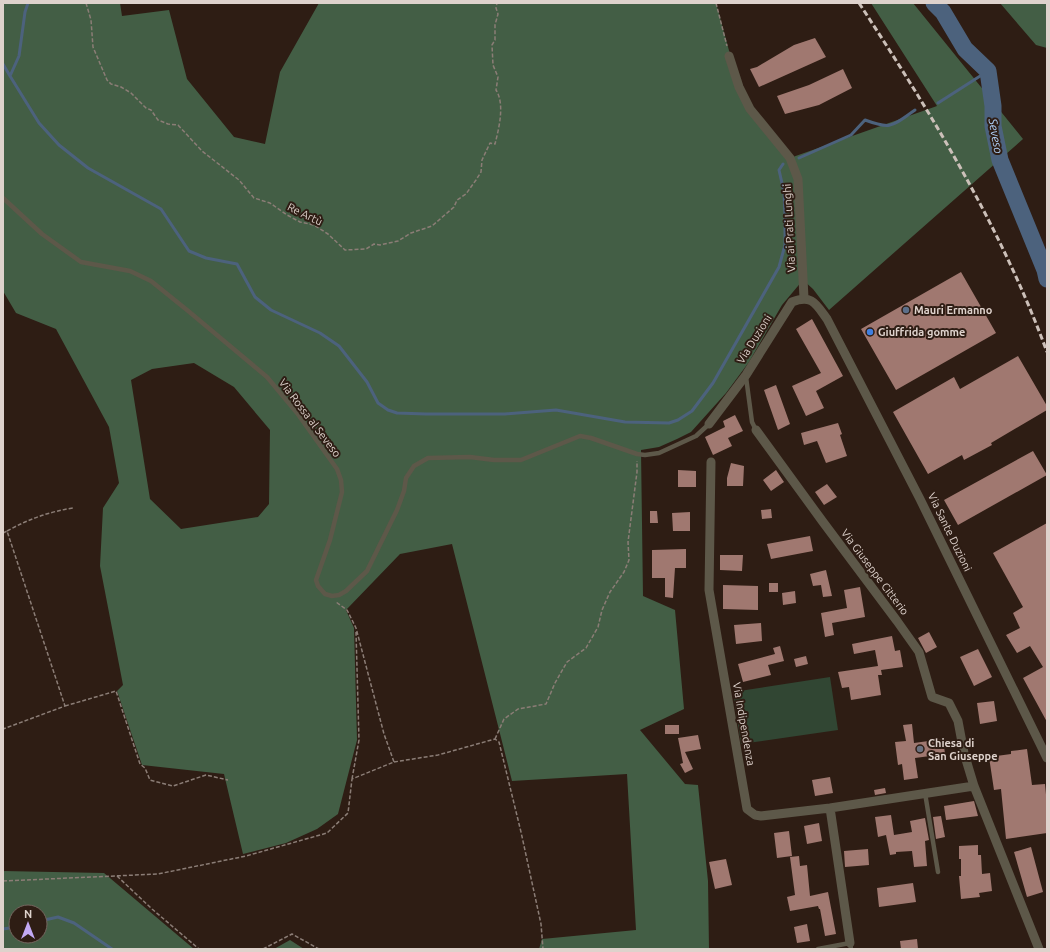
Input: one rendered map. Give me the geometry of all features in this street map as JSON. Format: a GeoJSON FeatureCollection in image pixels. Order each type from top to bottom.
{"type":"FeatureCollection","features":[{"type":"Feature","properties":{"kind":"street","name":"Via ai Prati Lunghi"},"geometry":{"type":"LineString","coordinates":[[730,56],[739,87],[750,109],[790,158],[798,179],[804,298]]}},
{"type":"Feature","properties":{"kind":"street","name":"Via Sante Duzioni"},"geometry":{"type":"LineString","coordinates":[[804,298],[813,301],[827,319],[920,499],[1047,758]]}},
{"type":"Feature","properties":{"kind":"street","name":"Via Duzioni"},"geometry":{"type":"LineString","coordinates":[[709,424],[746,375],[787,308],[792,302],[804,298]]}},
{"type":"Feature","properties":{"kind":"street","name":"Via Giuseppe Citterio"},"geometry":{"type":"LineString","coordinates":[[756,430],[897,621],[918,652],[932,697],[949,703],[958,721],[964,753],[974,786]]}},
{"type":"Feature","properties":{"kind":"street","name":"Via Indipendenza"},"geometry":{"type":"LineString","coordinates":[[711,462],[709,590],[747,809],[755,815],[761,816],[830,808],[974,786]]}},
{"type":"Feature","properties":{"kind":"street"},"geometry":{"type":"LineString","coordinates":[[974,786],[1039,949]]}},
{"type":"Feature","properties":{"kind":"street"},"geometry":{"type":"LineString","coordinates":[[830,808],[851,946]]}},
{"type":"Feature","properties":{"kind":"lane","name":"Via Rossa al Seveso"},"geometry":{"type":"LineString","coordinates":[[3,198],[42,234],[81,262],[130,271],[151,281],[188,310],[267,377],[297,413],[337,469],[341,480],[342,492],[330,540],[316,580],[318,586],[325,594],[332,596]]}},
{"type":"Feature","properties":{"kind":"lane","name":"Via Giuseppe Citterio"},"geometry":{"type":"LineString","coordinates":[[746,375],[752,422],[756,430]]}},
{"type":"Feature","properties":{"kind":"lane"},"geometry":{"type":"LineString","coordinates":[[332,596],[346,592],[367,571],[397,510],[404,491],[406,478],[414,466],[428,458],[470,457],[494,460],[521,460],[580,436],[591,438],[637,454],[645,455],[659,453],[696,436],[709,424]]}},
{"type":"Feature","properties":{"kind":"lane"},"geometry":{"type":"LineString","coordinates":[[925,793],[938,872]]}},
{"type":"Feature","properties":{"kind":"lane"},"geometry":{"type":"LineString","coordinates":[[818,949],[851,946]]}},
{"type":"Feature","properties":{"kind":"path","name":"Re Artù"},"geometry":{"type":"LineString","coordinates":[[86,3],[90,20],[93,48],[107,80],[111,84],[121,87],[131,93],[146,108],[151,110],[158,120],[168,124],[178,125],[202,151],[239,180],[254,198],[270,203],[300,222],[314,225],[328,234],[345,250],[366,249],[374,244],[380,245],[398,240],[410,232],[432,226],[454,207],[457,200],[466,194],[481,172],[482,160],[490,144],[494,144],[501,123],[499,95],[496,90],[498,77],[493,65],[492,45],[495,40],[495,25],[498,14],[496,8],[497,3]]}},
{"type":"Feature","properties":{"kind":"path"},"geometry":{"type":"LineString","coordinates":[[716,3],[730,56]]}},
{"type":"Feature","properties":{"kind":"path"},"geometry":{"type":"LineString","coordinates":[[352,779],[394,762],[438,755],[495,738],[504,719],[518,709],[546,704],[555,683],[567,662],[586,648],[598,627],[602,610],[610,592],[624,572],[629,560],[628,542],[637,472],[637,454]]}},
{"type":"Feature","properties":{"kind":"path"},"geometry":{"type":"LineString","coordinates":[[3,533],[28,520],[58,510],[73,508]]}},
{"type":"Feature","properties":{"kind":"path"},"geometry":{"type":"LineString","coordinates":[[7,531],[65,706]]}},
{"type":"Feature","properties":{"kind":"path"},"geometry":{"type":"LineString","coordinates":[[332,596],[336,602],[347,610],[356,628],[384,734],[394,762]]}},
{"type":"Feature","properties":{"kind":"path"},"geometry":{"type":"LineString","coordinates":[[3,881],[158,874],[246,856],[327,833],[348,813],[359,740],[356,628]]}},
{"type":"Feature","properties":{"kind":"path"},"geometry":{"type":"LineString","coordinates":[[3,729],[65,706],[116,691],[140,764],[145,768],[150,780],[173,786],[206,775],[228,780]]}},
{"type":"Feature","properties":{"kind":"path"},"geometry":{"type":"LineString","coordinates":[[495,738],[499,742],[521,832],[541,924],[543,949]]}},
{"type":"Feature","properties":{"kind":"path"},"geometry":{"type":"LineString","coordinates":[[117,876],[152,909],[199,949]]}},
{"type":"Feature","properties":{"kind":"path"},"geometry":{"type":"LineString","coordinates":[[263,949],[292,934],[319,949]]}},
{"type":"Feature","properties":{"kind":"green space"},"geometry":{"type":"Polygon","coordinates":[[[3,3],[120,3],[122,16],[169,10],[187,79],[234,137],[265,144],[280,72],[319,3],[716,3],[739,87],[790,158],[937,106],[871,3],[913,3],[1023,139],[829,310],[813,289],[803,280],[782,305],[749,362],[726,393],[691,432],[659,447],[641,450],[643,596],[675,610],[684,709],[640,730],[685,784],[698,785],[708,881],[709,949],[539,949],[542,939],[636,930],[627,774],[512,781],[452,544],[400,554],[346,610],[354,628],[357,740],[338,814],[317,829],[286,843],[243,854],[224,774],[142,765],[117,691],[123,685],[100,566],[103,508],[119,483],[109,427],[56,329],[16,313],[3,291],[3,3]],[[194,363],[152,369],[131,380],[150,499],[181,529],[258,517],[269,504],[270,430],[234,387],[194,363]]]}},
{"type":"Feature","properties":{"kind":"green space"},"geometry":{"type":"Polygon","coordinates":[[[1000,3],[1047,3],[1047,48],[1036,45],[1000,3]]]}},
{"type":"Feature","properties":{"kind":"green space"},"geometry":{"type":"Polygon","coordinates":[[[830,677],[838,730],[741,744],[733,692],[830,677]]]}},
{"type":"Feature","properties":{"kind":"green space"},"geometry":{"type":"Polygon","coordinates":[[[3,871],[104,873],[194,949],[3,949],[3,871]]]}},
{"type":"Feature","properties":{"kind":"green space"},"geometry":{"type":"Polygon","coordinates":[[[290,940],[304,949],[274,949],[290,940]]]}},
{"type":"Feature","properties":{"kind":"building"},"geometry":{"type":"Polygon","coordinates":[[[815,38],[826,57],[759,87],[750,69],[757,67],[794,45],[815,38]]]}},
{"type":"Feature","properties":{"kind":"building"},"geometry":{"type":"Polygon","coordinates":[[[843,69],[852,88],[819,105],[785,114],[777,96],[809,85],[843,69]]]}},
{"type":"Feature","properties":{"kind":"building"},"geometry":{"type":"Polygon","coordinates":[[[961,272],[996,333],[896,390],[861,329],[961,272]]]}},
{"type":"Feature","properties":{"kind":"building"},"geometry":{"type":"Polygon","coordinates":[[[812,319],[843,376],[816,391],[824,408],[806,416],[792,386],[821,373],[796,329],[812,319]]]}},
{"type":"Feature","properties":{"kind":"building"},"geometry":{"type":"Polygon","coordinates":[[[1018,356],[1047,406],[1047,410],[991,443],[992,445],[964,460],[962,455],[928,474],[893,412],[954,377],[960,389],[1018,356]]]}},
{"type":"Feature","properties":{"kind":"building"},"geometry":{"type":"Polygon","coordinates":[[[776,385],[790,424],[778,430],[764,390],[776,385]]]}},
{"type":"Feature","properties":{"kind":"building"},"geometry":{"type":"Polygon","coordinates":[[[735,415],[743,431],[728,438],[732,446],[713,455],[705,437],[725,427],[723,421],[735,415]]]}},
{"type":"Feature","properties":{"kind":"building"},"geometry":{"type":"Polygon","coordinates":[[[838,423],[842,434],[840,435],[847,456],[826,463],[817,441],[804,445],[801,433],[838,423]]]}},
{"type":"Feature","properties":{"kind":"building"},"geometry":{"type":"Polygon","coordinates":[[[1033,451],[1047,475],[958,525],[944,500],[1033,451]]]}},
{"type":"Feature","properties":{"kind":"building"},"geometry":{"type":"Polygon","coordinates":[[[731,463],[744,466],[743,486],[727,486],[727,478],[731,463]]]}},
{"type":"Feature","properties":{"kind":"building"},"geometry":{"type":"Polygon","coordinates":[[[678,470],[696,471],[696,487],[678,487],[678,470]]]}},
{"type":"Feature","properties":{"kind":"building"},"geometry":{"type":"Polygon","coordinates":[[[776,470],[784,482],[771,491],[763,480],[776,470]]]}},
{"type":"Feature","properties":{"kind":"building"},"geometry":{"type":"Polygon","coordinates":[[[827,484],[837,497],[824,505],[815,492],[827,484]]]}},
{"type":"Feature","properties":{"kind":"building"},"geometry":{"type":"Polygon","coordinates":[[[771,509],[772,518],[762,519],[761,510],[771,509]]]}},
{"type":"Feature","properties":{"kind":"building"},"geometry":{"type":"Polygon","coordinates":[[[650,511],[657,511],[658,523],[650,523],[650,511]]]}},
{"type":"Feature","properties":{"kind":"building"},"geometry":{"type":"Polygon","coordinates":[[[690,512],[690,531],[673,531],[672,513],[690,512]]]}},
{"type":"Feature","properties":{"kind":"building"},"geometry":{"type":"Polygon","coordinates":[[[1047,523],[1047,722],[1023,678],[1043,667],[1030,646],[1017,653],[1006,635],[1020,628],[1013,613],[1023,607],[993,553],[1047,523]]]}},
{"type":"Feature","properties":{"kind":"building"},"geometry":{"type":"Polygon","coordinates":[[[810,536],[813,551],[771,559],[767,544],[810,536]]]}},
{"type":"Feature","properties":{"kind":"building"},"geometry":{"type":"Polygon","coordinates":[[[686,549],[686,568],[675,568],[673,598],[665,597],[665,578],[652,578],[652,550],[686,549]]]}},
{"type":"Feature","properties":{"kind":"building"},"geometry":{"type":"Polygon","coordinates":[[[720,555],[743,555],[742,571],[720,570],[720,555]]]}},
{"type":"Feature","properties":{"kind":"building"},"geometry":{"type":"Polygon","coordinates":[[[826,570],[832,596],[823,597],[821,585],[813,586],[810,574],[826,570]]]}},
{"type":"Feature","properties":{"kind":"building"},"geometry":{"type":"Polygon","coordinates":[[[769,583],[778,583],[778,592],[769,592],[769,583]]]}},
{"type":"Feature","properties":{"kind":"building"},"geometry":{"type":"Polygon","coordinates":[[[723,585],[758,586],[758,610],[723,609],[723,585]]]}},
{"type":"Feature","properties":{"kind":"building"},"geometry":{"type":"Polygon","coordinates":[[[860,587],[865,617],[832,623],[834,635],[825,637],[821,613],[847,608],[844,590],[860,587]]]}},
{"type":"Feature","properties":{"kind":"building"},"geometry":{"type":"Polygon","coordinates":[[[795,591],[796,603],[783,605],[782,593],[795,591]]]}},
{"type":"Feature","properties":{"kind":"building"},"geometry":{"type":"Polygon","coordinates":[[[761,623],[762,641],[736,644],[734,625],[761,623]]]}},
{"type":"Feature","properties":{"kind":"building"},"geometry":{"type":"Polygon","coordinates":[[[929,632],[937,647],[926,653],[918,638],[929,632]]]}},
{"type":"Feature","properties":{"kind":"building"},"geometry":{"type":"Polygon","coordinates":[[[892,636],[895,651],[900,650],[903,667],[881,670],[882,675],[878,675],[881,695],[851,700],[849,687],[842,688],[838,672],[878,666],[875,650],[854,654],[852,644],[892,636]]]}},
{"type":"Feature","properties":{"kind":"building"},"geometry":{"type":"Polygon","coordinates":[[[780,646],[784,661],[768,665],[771,675],[743,682],[738,664],[775,654],[773,648],[780,646]]]}},
{"type":"Feature","properties":{"kind":"building"},"geometry":{"type":"Polygon","coordinates":[[[978,649],[992,677],[974,686],[960,657],[978,649]]]}},
{"type":"Feature","properties":{"kind":"building"},"geometry":{"type":"Polygon","coordinates":[[[806,656],[808,664],[796,667],[794,659],[806,656]]]}},
{"type":"Feature","properties":{"kind":"building"},"geometry":{"type":"Polygon","coordinates":[[[994,701],[997,721],[980,724],[977,703],[994,701]]]}},
{"type":"Feature","properties":{"kind":"building","name":"Chiesa di San Giuseppe"},"geometry":{"type":"Polygon","coordinates":[[[912,724],[914,743],[943,739],[945,754],[915,758],[918,778],[904,780],[902,764],[898,765],[895,742],[906,741],[903,725],[912,724]]]}},
{"type":"Feature","properties":{"kind":"building"},"geometry":{"type":"Polygon","coordinates":[[[665,725],[679,725],[679,734],[665,734],[665,725]]]}},
{"type":"Feature","properties":{"kind":"building"},"geometry":{"type":"Polygon","coordinates":[[[698,735],[701,749],[685,752],[693,769],[685,773],[680,764],[683,763],[678,738],[698,735]]]}},
{"type":"Feature","properties":{"kind":"building"},"geometry":{"type":"Polygon","coordinates":[[[1027,749],[1032,785],[1045,784],[1047,833],[1006,839],[1001,789],[994,790],[989,757],[1011,754],[1011,751],[1027,749]]]}},
{"type":"Feature","properties":{"kind":"building"},"geometry":{"type":"Polygon","coordinates":[[[830,777],[833,793],[815,796],[812,780],[830,777]]]}},
{"type":"Feature","properties":{"kind":"building"},"geometry":{"type":"Polygon","coordinates":[[[885,788],[886,793],[875,795],[874,790],[885,788]]]}},
{"type":"Feature","properties":{"kind":"building"},"geometry":{"type":"Polygon","coordinates":[[[974,801],[978,816],[946,820],[944,806],[974,801]]]}},
{"type":"Feature","properties":{"kind":"building"},"geometry":{"type":"Polygon","coordinates":[[[891,815],[894,835],[912,832],[910,821],[925,818],[929,840],[925,841],[927,866],[914,867],[912,851],[896,852],[896,854],[890,855],[886,835],[878,837],[875,817],[891,815]]]}},
{"type":"Feature","properties":{"kind":"building"},"geometry":{"type":"Polygon","coordinates":[[[941,816],[945,837],[936,839],[933,817],[941,816]]]}},
{"type":"Feature","properties":{"kind":"building"},"geometry":{"type":"Polygon","coordinates":[[[819,823],[822,841],[807,844],[804,826],[819,823]]]}},
{"type":"Feature","properties":{"kind":"building"},"geometry":{"type":"Polygon","coordinates":[[[789,831],[792,856],[777,858],[774,833],[789,831]]]}},
{"type":"Feature","properties":{"kind":"building"},"geometry":{"type":"Polygon","coordinates":[[[978,845],[978,855],[981,855],[982,874],[990,873],[992,891],[979,893],[980,897],[961,899],[959,876],[961,876],[961,859],[959,859],[959,846],[978,845]]]}},
{"type":"Feature","properties":{"kind":"building"},"geometry":{"type":"Polygon","coordinates":[[[1031,847],[1043,892],[1027,897],[1014,852],[1031,847]]]}},
{"type":"Feature","properties":{"kind":"building"},"geometry":{"type":"Polygon","coordinates":[[[868,849],[869,865],[845,867],[844,851],[868,849]]]}},
{"type":"Feature","properties":{"kind":"building"},"geometry":{"type":"Polygon","coordinates":[[[799,856],[800,866],[807,865],[810,896],[828,892],[836,934],[825,936],[820,909],[818,906],[790,911],[787,897],[795,895],[790,857],[799,856]]]}},
{"type":"Feature","properties":{"kind":"building"},"geometry":{"type":"Polygon","coordinates":[[[726,859],[732,885],[715,889],[709,862],[726,859]]]}},
{"type":"Feature","properties":{"kind":"building"},"geometry":{"type":"Polygon","coordinates":[[[913,883],[916,902],[879,907],[877,888],[913,883]]]}},
{"type":"Feature","properties":{"kind":"building"},"geometry":{"type":"Polygon","coordinates":[[[807,924],[810,941],[797,943],[794,927],[807,924]]]}},
{"type":"Feature","properties":{"kind":"building"},"geometry":{"type":"Polygon","coordinates":[[[917,939],[918,949],[901,949],[900,941],[917,939]]]}},
{"type":"Feature","properties":{"kind":"waterway"},"geometry":{"type":"LineString","coordinates":[[3,64],[10,76],[19,56],[25,12],[28,3]]}},
{"type":"Feature","properties":{"kind":"waterway","name":"Seveso"},"geometry":{"type":"LineString","coordinates":[[934,3],[943,12],[965,49],[988,71],[993,106],[993,126],[1000,160],[1045,270],[1047,279]]}},
{"type":"Feature","properties":{"kind":"waterway"},"geometry":{"type":"LineString","coordinates":[[938,103],[988,71]]}},
{"type":"Feature","properties":{"kind":"waterway"},"geometry":{"type":"LineString","coordinates":[[10,76],[39,123],[59,145],[88,168],[161,209],[189,251],[206,258],[237,264],[255,297],[271,310],[320,333],[339,346],[367,382],[378,403],[388,410],[397,413],[505,414],[556,410],[625,422],[669,423],[678,420],[692,411],[713,383],[779,267],[785,245],[784,192],[779,170],[783,164]]}},
{"type":"Feature","properties":{"kind":"waterway"},"geometry":{"type":"LineString","coordinates":[[799,158],[851,135],[865,120],[881,125],[892,125],[915,110]]}},
{"type":"Feature","properties":{"kind":"waterway"},"geometry":{"type":"LineString","coordinates":[[48,919],[58,917],[74,923],[112,949]]}},
{"type":"Feature","properties":{"kind":"waterway"},"geometry":{"type":"LineString","coordinates":[[3,929],[8,928]]}},
{"type":"Feature","properties":{"kind":"railway"},"geometry":{"type":"LineString","coordinates":[[859,3],[912,86],[963,172],[1008,260],[1029,306],[1047,352]]}},
{"type":"Feature","properties":{"kind":"place","name":"Mauri Ermanno"},"geometry":{"type":"Point","coordinates":[906,310]}},
{"type":"Feature","properties":{"kind":"place","name":"Giuffrida gomme"},"geometry":{"type":"Point","coordinates":[870,332]}},
{"type":"Feature","properties":{"kind":"place","name":"Chiesa di San Giuseppe"},"geometry":{"type":"Point","coordinates":[920,749]}}]}
